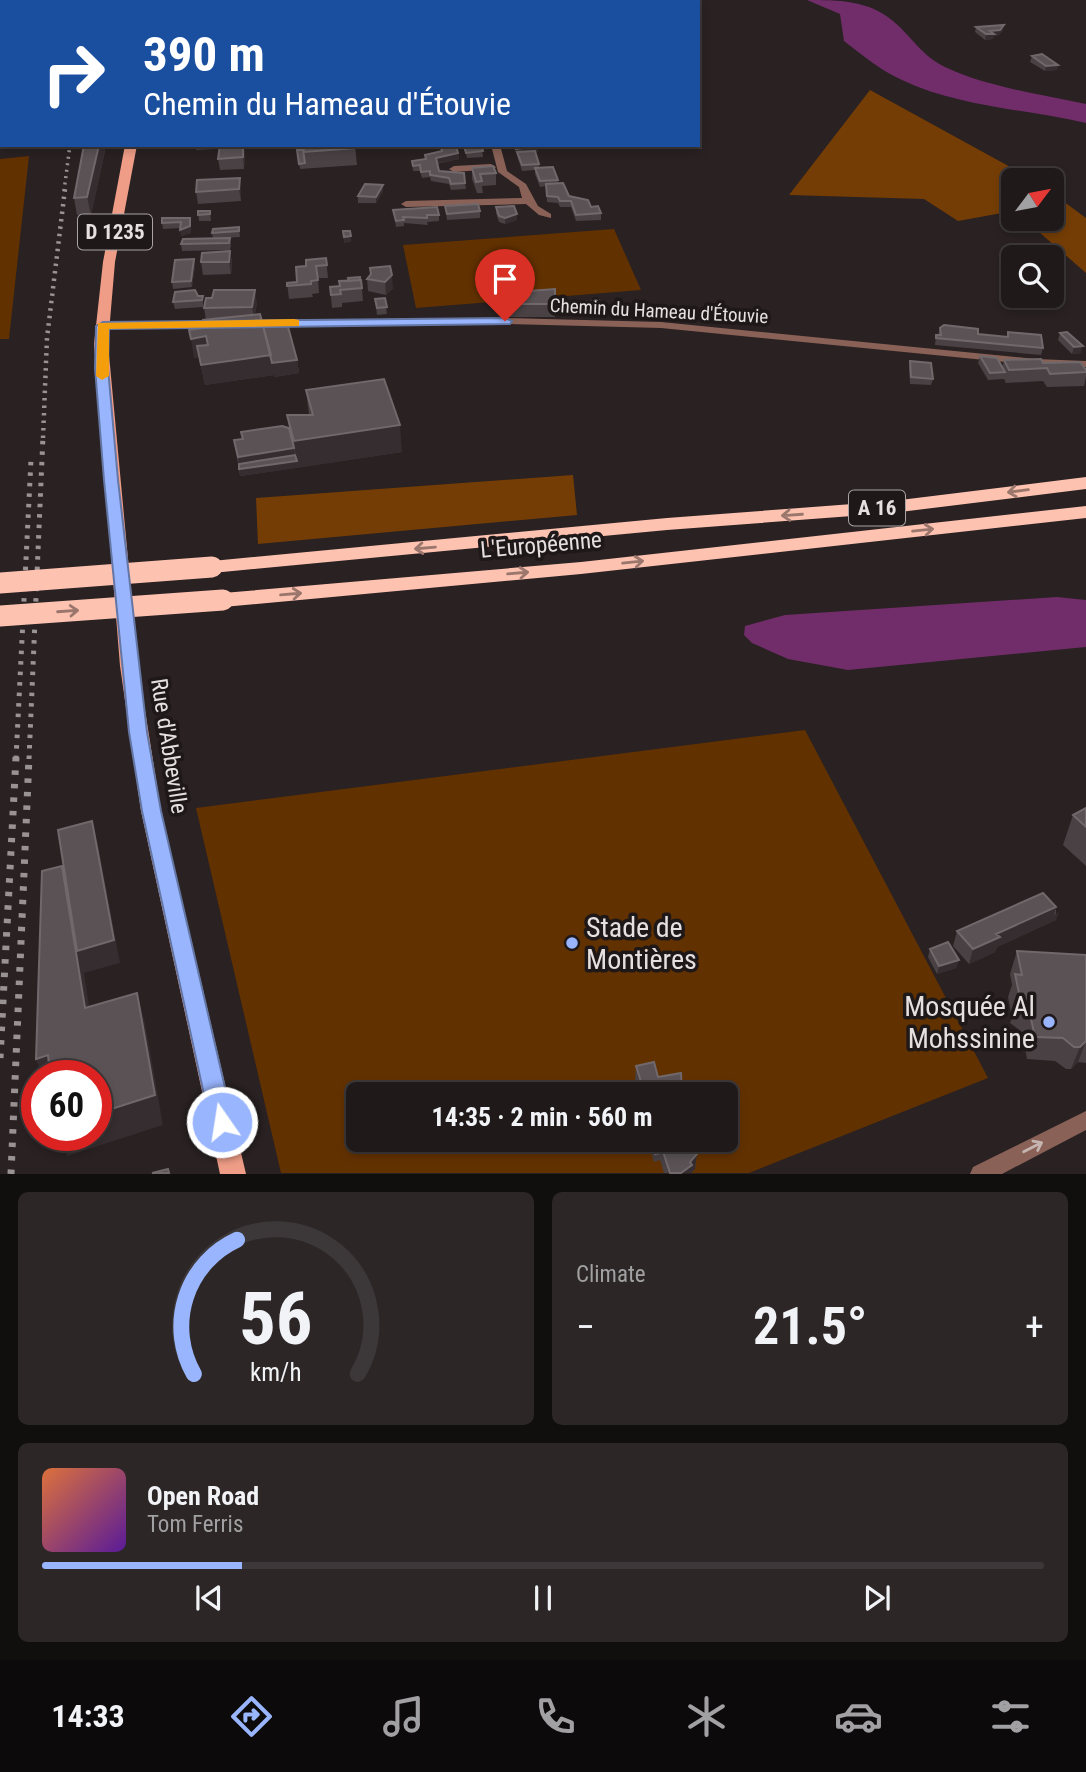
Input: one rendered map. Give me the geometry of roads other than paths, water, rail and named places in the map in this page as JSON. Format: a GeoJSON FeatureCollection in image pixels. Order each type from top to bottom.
{"type":"FeatureCollection","features":[{"type":"Feature","properties":{"kind":"highway","name":"L'Européenne"},"geometry":{"type":"LineString","coordinates":[[0,583],[566,536],[667,524],[892,507],[1086,483]]}},
{"type":"Feature","properties":{"kind":"highway","name":"L'Européenne"},"geometry":{"type":"LineString","coordinates":[[0,616],[223,600],[581,568],[1086,512]]}},
{"type":"Feature","properties":{"kind":"main road","name":"D 1235"},"geometry":{"type":"LineString","coordinates":[[103,323],[109,262],[131,147]]}},
{"type":"Feature","properties":{"kind":"main road","name":"Rue d'Abbeville"},"geometry":{"type":"LineString","coordinates":[[103,323],[102,368],[111,480],[138,732],[151,811],[233,1174]]}},
{"type":"Feature","properties":{"kind":"street"},"geometry":{"type":"LineString","coordinates":[[495,147],[503,172],[523,186],[526,201],[534,209],[548,216]]}},
{"type":"Feature","properties":{"kind":"street"},"geometry":{"type":"LineString","coordinates":[[454,169],[500,166]]}},
{"type":"Feature","properties":{"kind":"street"},"geometry":{"type":"LineString","coordinates":[[407,204],[526,201]]}},
{"type":"Feature","properties":{"kind":"street","name":"Chemin du Hameau d'Étouvie"},"geometry":{"type":"LineString","coordinates":[[103,323],[491,321],[662,325],[1036,362],[1086,364]]}},
{"type":"Feature","properties":{"kind":"street"},"geometry":{"type":"LineString","coordinates":[[979,1174],[1086,1120]]}},
{"type":"Feature","properties":{"kind":"railway"},"geometry":{"type":"LineString","coordinates":[[64,191],[70,147]]}},
{"type":"Feature","properties":{"kind":"railway"},"geometry":{"type":"LineString","coordinates":[[43,438],[47,338],[65,189]]}},
{"type":"Feature","properties":{"kind":"railway"},"geometry":{"type":"LineString","coordinates":[[29,759],[43,436]]}},
{"type":"Feature","properties":{"kind":"railway"},"geometry":{"type":"LineString","coordinates":[[16,759],[31,460]]}},
{"type":"Feature","properties":{"kind":"railway"},"geometry":{"type":"LineString","coordinates":[[0,1058],[16,757]]}},
{"type":"Feature","properties":{"kind":"railway"},"geometry":{"type":"LineString","coordinates":[[11,1174],[29,757]]}},
{"type":"Feature","properties":{"kind":"place","name":"Stade de Montières"},"geometry":{"type":"Point","coordinates":[572,943]}},
{"type":"Feature","properties":{"kind":"place","name":"Mosquée Al Mohssinine"},"geometry":{"type":"Point","coordinates":[1049,1022]}}]}
